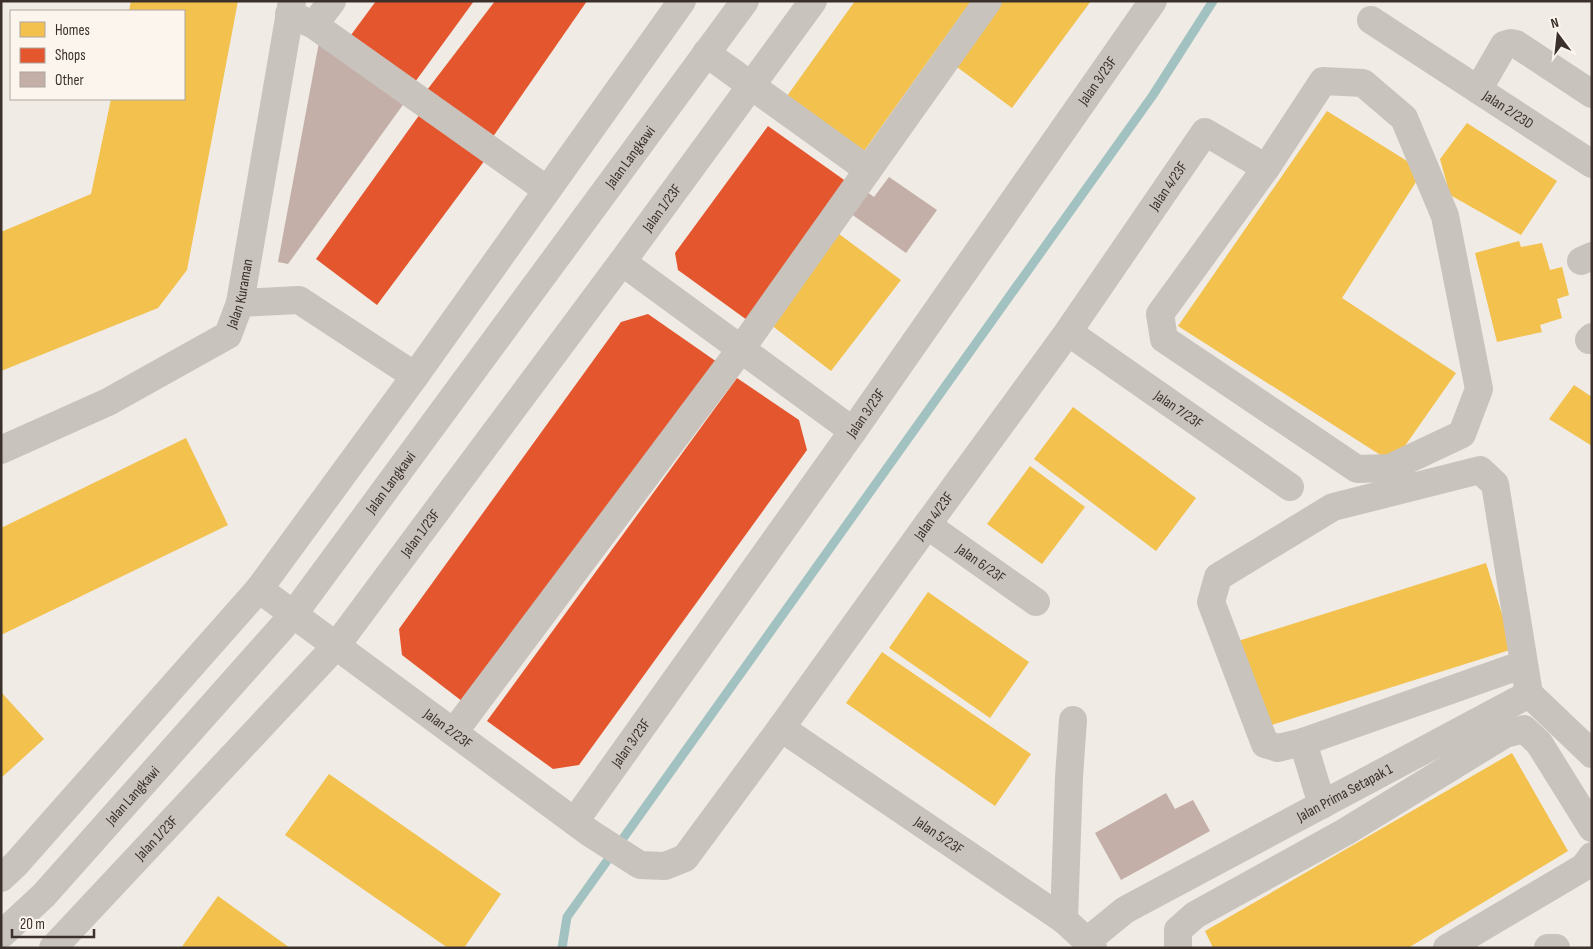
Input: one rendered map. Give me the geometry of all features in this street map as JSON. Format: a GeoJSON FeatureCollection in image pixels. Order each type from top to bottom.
{"type":"FeatureCollection","features":[{"type":"Feature","properties":{"kind":"street"},"geometry":{"type":"LineString","coordinates":[[314,24],[332,1]]}},
{"type":"Feature","properties":{"kind":"street"},"geometry":{"type":"LineString","coordinates":[[1,878],[16,864],[259,589],[415,376],[682,1]]}},
{"type":"Feature","properties":{"kind":"street","name":"Jalan Langkawi"},"geometry":{"type":"LineString","coordinates":[[1,934],[44,895],[294,615],[745,1]]}},
{"type":"Feature","properties":{"kind":"street","name":"Jalan 1/23F"},"geometry":{"type":"LineString","coordinates":[[53,948],[336,646],[622,262],[813,1]]}},
{"type":"Feature","properties":{"kind":"street"},"geometry":{"type":"LineString","coordinates":[[454,732],[741,349],[988,1]]}},
{"type":"Feature","properties":{"kind":"street","name":"Jalan 3/23F"},"geometry":{"type":"LineString","coordinates":[[583,827],[853,431],[1153,1]]}},
{"type":"Feature","properties":{"kind":"street"},"geometry":{"type":"LineString","coordinates":[[290,8],[547,190]]}},
{"type":"Feature","properties":{"kind":"street","name":"Jalan Kuraman"},"geometry":{"type":"LineString","coordinates":[[1,450],[108,402],[228,335],[240,303],[290,8]]}},
{"type":"Feature","properties":{"kind":"street"},"geometry":{"type":"LineString","coordinates":[[1371,20],[1478,90]]}},
{"type":"Feature","properties":{"kind":"street","name":"Jalan 2/23D"},"geometry":{"type":"LineString","coordinates":[[1592,94],[1516,44],[1511,43],[1504,45],[1478,90],[1592,164]]}},
{"type":"Feature","properties":{"kind":"street"},"geometry":{"type":"LineString","coordinates":[[706,53],[868,170]]}},
{"type":"Feature","properties":{"kind":"street"},"geometry":{"type":"LineString","coordinates":[[1323,81],[1363,83],[1404,118],[1445,216],[1479,388],[1462,434],[1390,468],[1357,469],[1164,339],[1160,314],[1266,168],[1323,81]]}},
{"type":"Feature","properties":{"kind":"street","name":"Jalan 4/23F"},"geometry":{"type":"LineString","coordinates":[[640,865],[665,866],[685,858],[782,728],[1068,332],[1205,132],[1266,168]]}},
{"type":"Feature","properties":{"kind":"street"},"geometry":{"type":"LineString","coordinates":[[622,262],[853,431]]}},
{"type":"Feature","properties":{"kind":"street"},"geometry":{"type":"LineString","coordinates":[[240,303],[299,300],[415,376]]}},
{"type":"Feature","properties":{"kind":"street","name":"Jalan 7/23F"},"geometry":{"type":"LineString","coordinates":[[1068,332],[1290,487]]}},
{"type":"Feature","properties":{"kind":"street"},"geometry":{"type":"LineString","coordinates":[[1524,664],[1303,742],[1278,748],[1265,744],[1211,602],[1218,577],[1333,507],[1480,470],[1495,484],[1529,694],[1592,754]]}},
{"type":"Feature","properties":{"kind":"street","name":"Jalan 6/23F"},"geometry":{"type":"LineString","coordinates":[[927,525],[1036,602]]}},
{"type":"Feature","properties":{"kind":"street","name":"Jalan 2/23F"},"geometry":{"type":"LineString","coordinates":[[259,589],[583,827],[640,865]]}},
{"type":"Feature","properties":{"kind":"street","name":"Jalan Prima Setapak 1"},"geometry":{"type":"LineString","coordinates":[[1090,944],[1125,910],[1529,694]]}},
{"type":"Feature","properties":{"kind":"street"},"geometry":{"type":"LineString","coordinates":[[1064,920],[1073,720]]}},
{"type":"Feature","properties":{"kind":"street","name":"Jalan 5/23F"},"geometry":{"type":"LineString","coordinates":[[782,728],[1064,920],[1090,944]]}},
{"type":"Feature","properties":{"kind":"street"},"geometry":{"type":"LineString","coordinates":[[1178,948],[1178,930],[1195,915],[1345,832],[1505,734],[1524,729],[1539,743],[1592,828]]}},
{"type":"Feature","properties":{"kind":"street"},"geometry":{"type":"LineString","coordinates":[[1303,742],[1326,803],[1345,832]]}},
{"type":"Feature","properties":{"kind":"street"},"geometry":{"type":"LineString","coordinates":[[1447,948],[1584,867],[1592,856]]}},
{"type":"Feature","properties":{"kind":"street"},"geometry":{"type":"LineString","coordinates":[[1548,948],[1556,948]]}},
{"type":"Feature","properties":{"kind":"building: Homes"},"geometry":{"type":"Polygon","coordinates":[[[131,1],[238,1],[187,270],[158,308],[1,371],[1,232],[91,194],[111,100],[185,100],[185,10],[129,10],[131,1]]]}},
{"type":"Feature","properties":{"kind":"building: Homes"},"geometry":{"type":"Polygon","coordinates":[[[855,1],[971,1],[859,158],[782,103],[855,1]]]}},
{"type":"Feature","properties":{"kind":"building: Homes"},"geometry":{"type":"Polygon","coordinates":[[[993,1],[1091,1],[1012,108],[949,61],[993,1]]]}},
{"type":"Feature","properties":{"kind":"building: Homes"},"geometry":{"type":"Polygon","coordinates":[[[1327,111],[1423,171],[1342,298],[1456,373],[1393,463],[1178,326],[1327,111]]]}},
{"type":"Feature","properties":{"kind":"building: Homes"},"geometry":{"type":"Polygon","coordinates":[[[1467,123],[1557,181],[1521,235],[1450,195],[1440,159],[1467,123]]]}},
{"type":"Feature","properties":{"kind":"building: Homes"},"geometry":{"type":"Polygon","coordinates":[[[835,231],[901,280],[831,371],[766,321],[835,231]]]}},
{"type":"Feature","properties":{"kind":"building: Homes"},"geometry":{"type":"Polygon","coordinates":[[[1519,241],[1521,247],[1542,243],[1550,270],[1562,267],[1569,295],[1557,299],[1562,318],[1540,325],[1542,332],[1497,342],[1475,253],[1519,241]]]}},
{"type":"Feature","properties":{"kind":"building: Homes"},"geometry":{"type":"Polygon","coordinates":[[[1574,385],[1592,397],[1592,446],[1549,419],[1574,385]]]}},
{"type":"Feature","properties":{"kind":"building: Homes"},"geometry":{"type":"Polygon","coordinates":[[[1073,407],[1196,498],[1156,551],[1034,459],[1073,407]]]}},
{"type":"Feature","properties":{"kind":"building: Homes"},"geometry":{"type":"Polygon","coordinates":[[[186,438],[228,525],[1,635],[1,528],[186,438]]]}},
{"type":"Feature","properties":{"kind":"building: Homes"},"geometry":{"type":"Polygon","coordinates":[[[1030,466],[1085,507],[1042,564],[987,524],[1030,466]]]}},
{"type":"Feature","properties":{"kind":"building: Homes"},"geometry":{"type":"Polygon","coordinates":[[[1486,563],[1513,649],[1265,727],[1238,641],[1486,563]]]}},
{"type":"Feature","properties":{"kind":"building: Homes"},"geometry":{"type":"Polygon","coordinates":[[[928,592],[1029,662],[990,718],[889,648],[928,592]]]}},
{"type":"Feature","properties":{"kind":"building: Homes"},"geometry":{"type":"Polygon","coordinates":[[[882,652],[1031,754],[995,806],[846,703],[882,652]]]}},
{"type":"Feature","properties":{"kind":"building: Homes"},"geometry":{"type":"Polygon","coordinates":[[[1,692],[44,739],[1,778],[1,692]]]}},
{"type":"Feature","properties":{"kind":"building: Homes"},"geometry":{"type":"Polygon","coordinates":[[[1512,753],[1568,851],[1408,948],[1213,948],[1205,931],[1512,753]]]}},
{"type":"Feature","properties":{"kind":"building: Homes"},"geometry":{"type":"Polygon","coordinates":[[[329,774],[501,894],[464,948],[448,948],[285,835],[329,774]]]}},
{"type":"Feature","properties":{"kind":"building: Homes"},"geometry":{"type":"Polygon","coordinates":[[[218,896],[290,948],[181,948],[218,896]]]}},
{"type":"Feature","properties":{"kind":"building: Shops"},"geometry":{"type":"Polygon","coordinates":[[[376,1],[474,1],[415,82],[351,35],[376,1]]]}},
{"type":"Feature","properties":{"kind":"building: Shops"},"geometry":{"type":"Polygon","coordinates":[[[495,1],[587,1],[490,141],[424,94],[495,1]]]}},
{"type":"Feature","properties":{"kind":"building: Shops"},"geometry":{"type":"Polygon","coordinates":[[[420,114],[485,160],[377,305],[316,259],[420,114]]]}},
{"type":"Feature","properties":{"kind":"building: Shops"},"geometry":{"type":"Polygon","coordinates":[[[768,126],[847,182],[747,320],[678,270],[675,253],[768,126]]]}},
{"type":"Feature","properties":{"kind":"building: Shops"},"geometry":{"type":"Polygon","coordinates":[[[648,314],[717,362],[467,705],[402,655],[399,629],[621,322],[648,314]]]}},
{"type":"Feature","properties":{"kind":"building: Shops"},"geometry":{"type":"Polygon","coordinates":[[[737,378],[799,420],[807,450],[579,765],[553,769],[487,721],[737,378]]]}},
{"type":"Feature","properties":{"kind":"building: Other"},"geometry":{"type":"Polygon","coordinates":[[[320,37],[405,102],[288,264],[278,262],[320,37]]]}},
{"type":"Feature","properties":{"kind":"building: Other"},"geometry":{"type":"Polygon","coordinates":[[[889,177],[937,210],[906,253],[847,211],[863,189],[874,197],[889,177]]]}},
{"type":"Feature","properties":{"kind":"building: Other"},"geometry":{"type":"Polygon","coordinates":[[[1166,793],[1175,809],[1193,800],[1210,831],[1121,880],[1095,833],[1166,793]]]}},
{"type":"Feature","properties":{"kind":"waterway"},"geometry":{"type":"LineString","coordinates":[[562,948],[567,917],[1153,95],[1213,1]]}}]}
